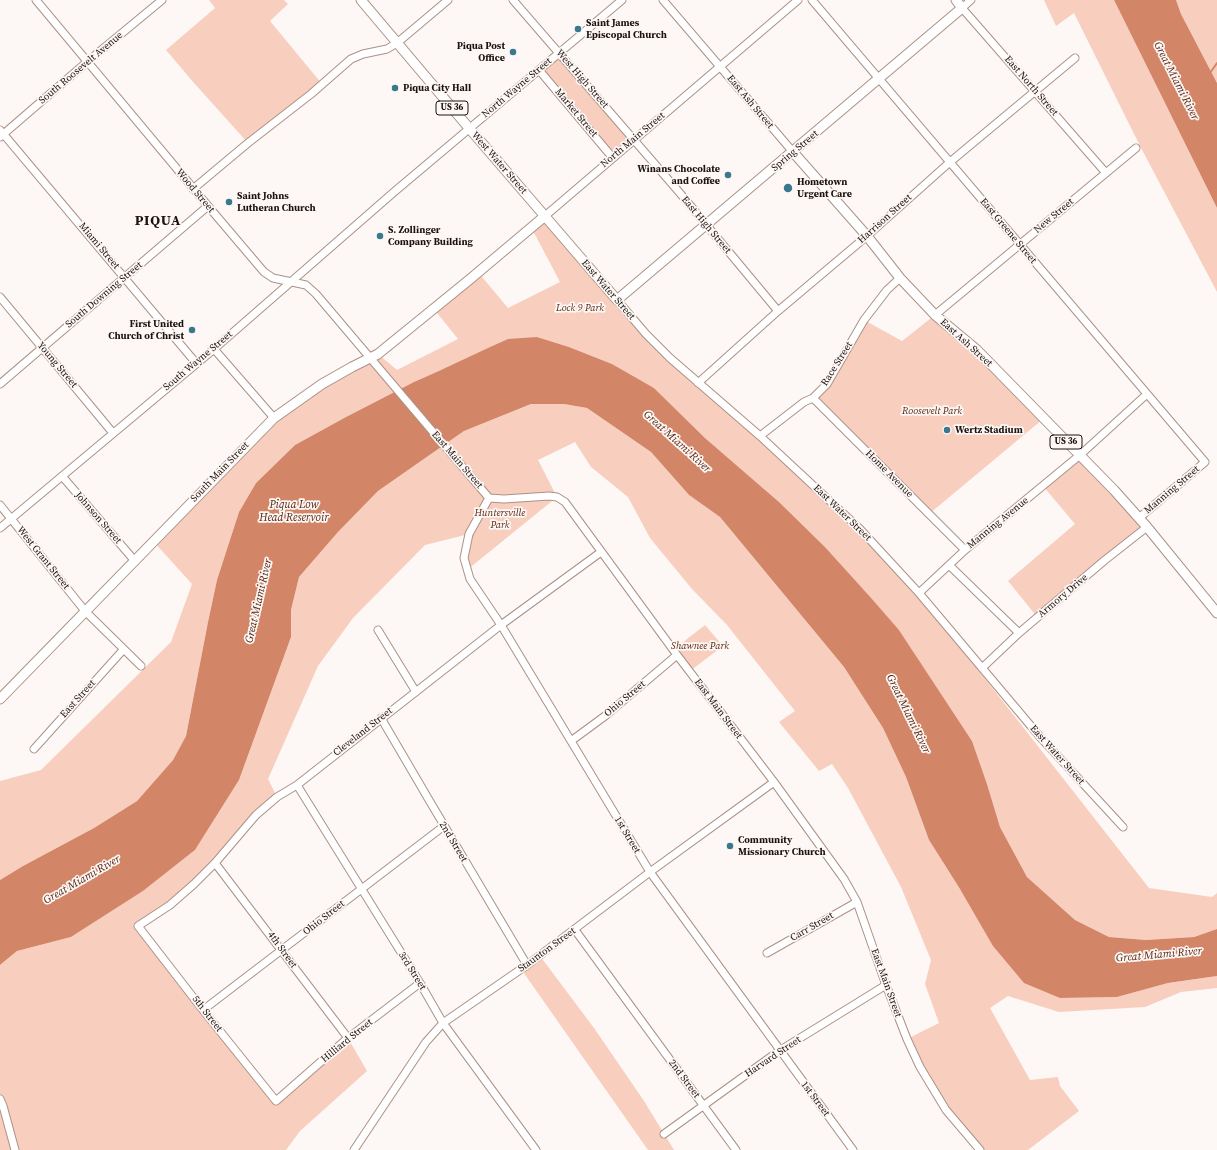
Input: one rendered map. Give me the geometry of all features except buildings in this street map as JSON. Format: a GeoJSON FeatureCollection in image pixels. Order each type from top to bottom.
{"type":"FeatureCollection","features":[{"type":"Feature","properties":{"kind":"main road","name":"West Water Street"},"geometry":{"type":"LineString","coordinates":[[361,0],[545,216]]}},
{"type":"Feature","properties":{"kind":"main road","name":"East North Street"},"geometry":{"type":"LineString","coordinates":[[956,0],[962,8]]}},
{"type":"Feature","properties":{"kind":"main road","name":"Spring Street"},"geometry":{"type":"LineString","coordinates":[[617,300],[962,8]]}},
{"type":"Feature","properties":{"kind":"main road","name":"East Ash Street"},"geometry":{"type":"LineString","coordinates":[[793,152],[866,236],[900,278],[935,315],[977,350],[1080,455],[1139,518],[1217,613]]}},
{"type":"Feature","properties":{"kind":"main road","name":"North Main Street"},"geometry":{"type":"LineString","coordinates":[[469,280],[545,216]]}},
{"type":"Feature","properties":{"kind":"main road","name":"East Water Street"},"geometry":{"type":"LineString","coordinates":[[545,216],[617,300]]}},
{"type":"Feature","properties":{"kind":"main road","name":"South Main Street"},"geometry":{"type":"LineString","coordinates":[[0,699],[274,418],[322,384],[378,354],[469,280]]}},
{"type":"Feature","properties":{"kind":"street","name":"Wood Street"},"geometry":{"type":"LineString","coordinates":[[36,0],[264,272],[273,278],[306,285],[316,294],[370,359]]}},
{"type":"Feature","properties":{"kind":"street","name":"South Roosevelt Avenue"},"geometry":{"type":"LineString","coordinates":[[1,134],[162,0]]}},
{"type":"Feature","properties":{"kind":"street"},"geometry":{"type":"LineString","coordinates":[[193,189],[248,143],[311,94],[351,59],[363,54],[387,49],[397,43],[448,0]]}},
{"type":"Feature","properties":{"kind":"street","name":"West High Street"},"geometry":{"type":"LineString","coordinates":[[513,0],[634,139]]}},
{"type":"Feature","properties":{"kind":"street","name":"North Wayne Street"},"geometry":{"type":"LineString","coordinates":[[394,192],[622,0]]}},
{"type":"Feature","properties":{"kind":"street","name":"East Ash Street"},"geometry":{"type":"LineString","coordinates":[[663,0],[793,152]]}},
{"type":"Feature","properties":{"kind":"street","name":"North Main Street"},"geometry":{"type":"LineString","coordinates":[[545,216],[798,0]]}},
{"type":"Feature","properties":{"kind":"street","name":"East Greene Street"},"geometry":{"type":"LineString","coordinates":[[812,0],[1205,462]]}},
{"type":"Feature","properties":{"kind":"street","name":"Spring Street"},"geometry":{"type":"LineString","coordinates":[[962,8],[971,0]]}},
{"type":"Feature","properties":{"kind":"street","name":"East North Street"},"geometry":{"type":"LineString","coordinates":[[962,8],[1106,173]]}},
{"type":"Feature","properties":{"kind":"street","name":"Harrison Street"},"geometry":{"type":"LineString","coordinates":[[698,383],[778,311],[950,162],[1075,58]]}},
{"type":"Feature","properties":{"kind":"street","name":"Market Street"},"geometry":{"type":"LineString","coordinates":[[539,70],[612,158]]}},
{"type":"Feature","properties":{"kind":"street","name":"Miami Street"},"geometry":{"type":"LineString","coordinates":[[1,134],[196,363]]}},
{"type":"Feature","properties":{"kind":"street","name":"East High Street"},"geometry":{"type":"LineString","coordinates":[[634,139],[778,311]]}},
{"type":"Feature","properties":{"kind":"street","name":"New Street"},"geometry":{"type":"LineString","coordinates":[[935,315],[1136,148]]}},
{"type":"Feature","properties":{"kind":"street","name":"South Wayne Street"},"geometry":{"type":"LineString","coordinates":[[0,528],[214,349],[394,192]]}},
{"type":"Feature","properties":{"kind":"street","name":"South Downing Street"},"geometry":{"type":"LineString","coordinates":[[0,384],[208,206]]}},
{"type":"Feature","properties":{"kind":"street","name":"Race Street"},"geometry":{"type":"LineString","coordinates":[[760,436],[804,402],[813,398],[827,384],[869,314],[887,290],[900,278]]}},
{"type":"Feature","properties":{"kind":"street","name":"Young Street"},"geometry":{"type":"LineString","coordinates":[[0,297],[113,433]]}},
{"type":"Feature","properties":{"kind":"street","name":"East Water Street"},"geometry":{"type":"LineString","coordinates":[[617,300],[646,334],[670,358],[760,436],[860,530],[919,593],[1042,738],[1123,827]]}},
{"type":"Feature","properties":{"kind":"street"},"geometry":{"type":"LineString","coordinates":[[214,349],[274,418]]}},
{"type":"Feature","properties":{"kind":"street","name":"East Main Street"},"geometry":{"type":"LineString","coordinates":[[370,359],[489,498],[504,499],[549,496],[557,497],[565,502],[677,655],[774,782],[844,879],[857,902],[886,985],[920,1068],[946,1110],[980,1150]]}},
{"type":"Feature","properties":{"kind":"street","name":"Manning Avenue"},"geometry":{"type":"LineString","coordinates":[[919,593],[965,550],[1080,455],[1147,394]]}},
{"type":"Feature","properties":{"kind":"street","name":"Home Avenue"},"geometry":{"type":"LineString","coordinates":[[813,398],[965,550]]}},
{"type":"Feature","properties":{"kind":"street","name":"Manning Street"},"geometry":{"type":"LineString","coordinates":[[1139,518],[1205,462]]}},
{"type":"Feature","properties":{"kind":"street","name":"Johnson Street"},"geometry":{"type":"LineString","coordinates":[[62,476],[134,560]]}},
{"type":"Feature","properties":{"kind":"street","name":"1st Street"},"geometry":{"type":"LineString","coordinates":[[489,498],[469,534],[464,558],[470,579],[501,625],[650,872],[779,1051],[853,1150]]}},
{"type":"Feature","properties":{"kind":"street","name":"West Grant Street"},"geometry":{"type":"LineString","coordinates":[[0,505],[85,611],[141,666]]}},
{"type":"Feature","properties":{"kind":"street","name":"Armory Drive"},"geometry":{"type":"LineString","coordinates":[[982,668],[1019,633],[1105,560],[1147,527]]}},
{"type":"Feature","properties":{"kind":"street","name":"Cleveland Street"},"geometry":{"type":"LineString","coordinates":[[138,926],[170,905],[194,884],[215,863],[256,815],[277,797],[297,785],[501,625],[601,552]]}},
{"type":"Feature","properties":{"kind":"street"},"geometry":{"type":"LineString","coordinates":[[948,566],[1019,633]]}},
{"type":"Feature","properties":{"kind":"street"},"geometry":{"type":"LineString","coordinates":[[378,630],[416,692]]}},
{"type":"Feature","properties":{"kind":"street","name":"East Street"},"geometry":{"type":"LineString","coordinates":[[34,749],[123,650]]}},
{"type":"Feature","properties":{"kind":"street","name":"Ohio Street"},"geometry":{"type":"LineString","coordinates":[[571,741],[605,716],[677,655]]}},
{"type":"Feature","properties":{"kind":"street","name":"2nd Street"},"geometry":{"type":"LineString","coordinates":[[382,718],[444,826],[527,965]]}},
{"type":"Feature","properties":{"kind":"street","name":"Staunton Street"},"geometry":{"type":"LineString","coordinates":[[354,1150],[426,1042],[443,1023],[527,965],[650,872],[774,782]]}},
{"type":"Feature","properties":{"kind":"street","name":"3rd Street"},"geometry":{"type":"LineString","coordinates":[[297,785],[420,983],[443,1023],[536,1150]]}},
{"type":"Feature","properties":{"kind":"street","name":"Ohio Street"},"geometry":{"type":"LineString","coordinates":[[203,1010],[444,826]]}},
{"type":"Feature","properties":{"kind":"street","name":"4th Street"},"geometry":{"type":"LineString","coordinates":[[215,863],[348,1038]]}},
{"type":"Feature","properties":{"kind":"street","name":"Carr Street"},"geometry":{"type":"LineString","coordinates":[[767,953],[857,902]]}},
{"type":"Feature","properties":{"kind":"street","name":"5th Street"},"geometry":{"type":"LineString","coordinates":[[138,926],[276,1101]]}},
{"type":"Feature","properties":{"kind":"street","name":"2nd Street"},"geometry":{"type":"LineString","coordinates":[[575,930],[736,1150]]}},
{"type":"Feature","properties":{"kind":"street","name":"Hilliard Street"},"geometry":{"type":"LineString","coordinates":[[276,1101],[348,1038],[420,983]]}},
{"type":"Feature","properties":{"kind":"street","name":"Harvard Street"},"geometry":{"type":"LineString","coordinates":[[664,1134],[779,1051],[886,985]]}},
{"type":"Feature","properties":{"kind":"street"},"geometry":{"type":"LineString","coordinates":[[0,1099],[15,1150]]}},
{"type":"Feature","properties":{"kind":"green space"},"geometry":{"type":"Polygon","coordinates":[[[209,0],[284,0],[288,4],[270,21],[322,84],[248,143],[166,50],[215,8],[209,0]]]}},
{"type":"Feature","properties":{"kind":"green space"},"geometry":{"type":"Polygon","coordinates":[[[1044,0],[1114,0],[1217,208],[1217,292],[1139,144],[1074,13],[1056,26],[1044,0]]]}},
{"type":"Feature","properties":{"kind":"green space"},"geometry":{"type":"Polygon","coordinates":[[[1176,0],[1217,0],[1217,83],[1181,14],[1176,0]]]}},
{"type":"Feature","properties":{"kind":"green space"},"geometry":{"type":"Polygon","coordinates":[[[559,53],[634,139],[612,157],[539,70],[559,53]]]}},
{"type":"Feature","properties":{"kind":"green space","name":"Lock 9 Park"},"geometry":{"type":"Polygon","coordinates":[[[545,216],[646,334],[860,529],[982,668],[979,671],[1149,888],[1212,897],[1217,893],[1217,929],[1194,937],[1146,940],[1109,937],[1075,920],[1027,877],[1000,827],[972,741],[899,630],[825,547],[779,502],[705,438],[654,388],[612,364],[569,347],[537,337],[441,370],[414,382],[346,417],[295,445],[256,483],[239,512],[217,580],[186,736],[173,760],[137,801],[94,828],[0,880],[0,781],[41,770],[171,642],[192,584],[153,541],[274,418],[378,354],[397,370],[458,339],[434,309],[478,272],[508,308],[560,282],[531,227],[545,216]]]}},
{"type":"Feature","properties":{"kind":"green space","name":"Roosevelt Park"},"geometry":{"type":"Polygon","coordinates":[[[935,315],[1043,419],[929,514],[813,398],[827,384],[864,320],[902,341],[935,315]]]}},
{"type":"Feature","properties":{"kind":"green space","name":"Huntersville Park"},"geometry":{"type":"Polygon","coordinates":[[[531,404],[564,404],[587,408],[651,452],[689,495],[720,517],[844,667],[883,728],[906,777],[929,840],[960,889],[1060,998],[1117,997],[1168,983],[1217,976],[1217,988],[1181,992],[1145,1007],[1059,1012],[1008,996],[990,1008],[1030,1080],[1058,1077],[1060,1086],[1079,1111],[1028,1150],[980,1150],[946,1110],[907,1039],[939,1023],[925,984],[931,960],[901,887],[848,788],[832,764],[819,771],[779,722],[795,711],[727,625],[692,589],[650,538],[628,497],[591,467],[575,442],[538,460],[557,497],[467,570],[464,558],[469,534],[425,545],[353,618],[318,666],[268,779],[277,797],[194,884],[138,926],[276,1101],[348,1038],[367,1071],[300,1131],[286,1150],[0,1150],[0,965],[17,951],[71,937],[143,891],[195,850],[239,780],[291,637],[291,610],[299,577],[338,532],[378,491],[464,431],[531,404]]]}},
{"type":"Feature","properties":{"kind":"green space"},"geometry":{"type":"Polygon","coordinates":[[[1080,455],[1147,527],[1038,618],[1008,581],[1075,524],[1043,486],[1080,455]]]}},
{"type":"Feature","properties":{"kind":"green space","name":"Shawnee Park"},"geometry":{"type":"Polygon","coordinates":[[[705,625],[723,646],[690,671],[673,650],[705,625]]]}},
{"type":"Feature","properties":{"kind":"green space"},"geometry":{"type":"Polygon","coordinates":[[[540,956],[594,1028],[644,1101],[674,1150],[648,1150],[521,969],[540,956]]]}},
{"type":"Feature","properties":{"kind":"water","name":"Great Miami River"},"geometry":{"type":"Polygon","coordinates":[[[1114,0],[1176,0],[1181,14],[1217,83],[1217,208],[1114,0]]]}},
{"type":"Feature","properties":{"kind":"water","name":"Piqua Low Head Reservoir"},"geometry":{"type":"Polygon","coordinates":[[[537,337],[569,347],[612,364],[654,388],[705,438],[779,502],[825,547],[899,630],[972,741],[1000,827],[1027,877],[1075,920],[1109,937],[1146,940],[1194,937],[1217,929],[1217,976],[1168,983],[1117,997],[1060,998],[1024,983],[993,946],[960,889],[929,840],[906,777],[883,728],[844,667],[720,517],[689,495],[651,452],[587,408],[564,404],[531,404],[464,431],[378,491],[338,532],[299,577],[291,610],[291,637],[239,780],[195,850],[143,891],[71,937],[17,951],[0,965],[0,880],[94,828],[137,801],[173,760],[186,736],[217,580],[239,512],[256,483],[295,445],[346,417],[414,382],[508,339],[537,337]]]}},
{"type":"Feature","properties":{"kind":"waterway"},"geometry":{"type":"LineString","coordinates":[[1210,73],[1217,63]]}},
{"type":"Feature","properties":{"kind":"place","name":"Saint James Episcopal Church"},"geometry":{"type":"Point","coordinates":[578,29]}},
{"type":"Feature","properties":{"kind":"place","name":"Piqua Post Office"},"geometry":{"type":"Point","coordinates":[513,52]}},
{"type":"Feature","properties":{"kind":"place","name":"Piqua City Hall"},"geometry":{"type":"Point","coordinates":[395,88]}},
{"type":"Feature","properties":{"kind":"place","name":"Winans Chocolate and Coffee"},"geometry":{"type":"Point","coordinates":[728,175]}},
{"type":"Feature","properties":{"kind":"place","name":"Hometown Urgent Care"},"geometry":{"type":"Point","coordinates":[788,188]}},
{"type":"Feature","properties":{"kind":"place","name":"Saint Johns Lutheran Church"},"geometry":{"type":"Point","coordinates":[229,202]}},
{"type":"Feature","properties":{"kind":"place","name":"S. Zollinger Company Building"},"geometry":{"type":"Point","coordinates":[380,236]}},
{"type":"Feature","properties":{"kind":"place","name":"First United Church of Christ"},"geometry":{"type":"Point","coordinates":[192,330]}},
{"type":"Feature","properties":{"kind":"place","name":"Wertz Stadium"},"geometry":{"type":"Point","coordinates":[947,430]}},
{"type":"Feature","properties":{"kind":"place","name":"Community Missionary Church"},"geometry":{"type":"Point","coordinates":[730,846]}},
{"type":"Feature","properties":{"kind":"district","name":"PIQUA"},"geometry":{"type":"Point","coordinates":[158,221]}}]}
